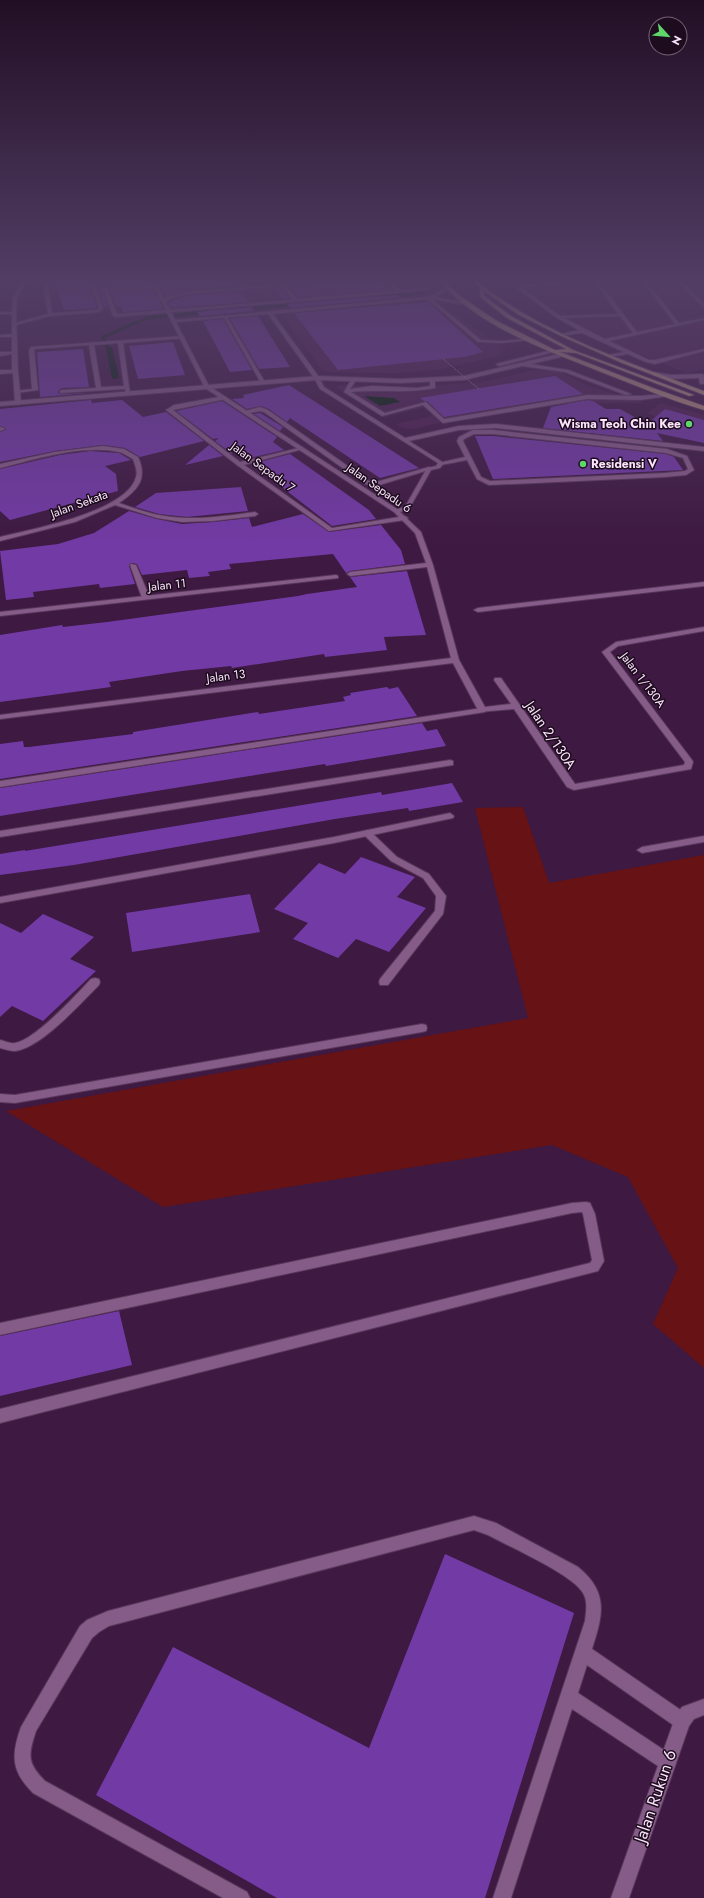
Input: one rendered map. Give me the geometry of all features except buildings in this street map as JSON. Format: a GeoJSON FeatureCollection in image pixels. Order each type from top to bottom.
{"type":"FeatureCollection","features":[{"type":"Feature","properties":{"kind":"main road"},"geometry":{"type":"LineString","coordinates":[[599,370],[664,396],[704,408]]}},
{"type":"Feature","properties":{"kind":"main road"},"geometry":{"type":"LineString","coordinates":[[622,370],[704,399]]}},
{"type":"Feature","properties":{"kind":"main road"},"geometry":{"type":"LineString","coordinates":[[643,370],[704,393]]}},
{"type":"Feature","properties":{"kind":"street"},"geometry":{"type":"LineString","coordinates":[[17,391],[36,390],[34,370]]}},
{"type":"Feature","properties":{"kind":"street"},"geometry":{"type":"LineString","coordinates":[[96,370],[99,389]]}},
{"type":"Feature","properties":{"kind":"street"},"geometry":{"type":"LineString","coordinates":[[124,370],[128,393]]}},
{"type":"Feature","properties":{"kind":"street"},"geometry":{"type":"LineString","coordinates":[[199,370],[207,387]]}},
{"type":"Feature","properties":{"kind":"street"},"geometry":{"type":"LineString","coordinates":[[256,370],[264,383]]}},
{"type":"Feature","properties":{"kind":"street"},"geometry":{"type":"LineString","coordinates":[[311,370],[322,388],[441,463]]}},
{"type":"Feature","properties":{"kind":"street"},"geometry":{"type":"LineString","coordinates":[[447,379],[457,374],[475,370]]}},
{"type":"Feature","properties":{"kind":"street"},"geometry":{"type":"LineString","coordinates":[[0,404],[317,378],[400,381],[464,378],[503,370]]}},
{"type":"Feature","properties":{"kind":"street"},"geometry":{"type":"LineString","coordinates":[[556,370],[566,371],[640,398]]}},
{"type":"Feature","properties":{"kind":"street"},"geometry":{"type":"LineString","coordinates":[[0,372],[15,371],[18,403]]}},
{"type":"Feature","properties":{"kind":"street"},"geometry":{"type":"LineString","coordinates":[[654,374],[671,377],[703,375],[703,384],[670,381]]}},
{"type":"Feature","properties":{"kind":"street"},"geometry":{"type":"LineString","coordinates":[[346,390],[354,379]]}},
{"type":"Feature","properties":{"kind":"street"},"geometry":{"type":"LineString","coordinates":[[346,390],[372,388],[417,390],[433,387],[434,380]]}},
{"type":"Feature","properties":{"kind":"street"},"geometry":{"type":"LineString","coordinates":[[62,392],[127,387]]}},
{"type":"Feature","properties":{"kind":"street","name":"Jalan Sepadu 6"},"geometry":{"type":"LineString","coordinates":[[207,387],[396,510],[418,532],[430,565],[455,660],[482,710]]}},
{"type":"Feature","properties":{"kind":"street"},"geometry":{"type":"LineString","coordinates":[[346,390],[384,415],[424,403],[443,421],[587,397],[640,398],[664,396]]}},
{"type":"Feature","properties":{"kind":"street","name":"Jalan Sepadu 7"},"geometry":{"type":"LineString","coordinates":[[224,398],[174,407],[169,410],[239,464],[332,530],[405,518]]}},
{"type":"Feature","properties":{"kind":"street"},"geometry":{"type":"LineString","coordinates":[[245,412],[260,410],[266,411],[367,483],[376,484],[438,467],[441,463],[468,458]]}},
{"type":"Feature","properties":{"kind":"street"},"geometry":{"type":"LineString","coordinates":[[404,440],[459,428],[496,426],[704,449]]}},
{"type":"Feature","properties":{"kind":"street"},"geometry":{"type":"LineString","coordinates":[[473,432],[493,432],[667,451],[685,457],[691,470],[686,473],[665,475],[490,483],[479,478],[468,458],[460,441],[461,438],[473,432]]}},
{"type":"Feature","properties":{"kind":"street","name":"Jalan Sekata"},"geometry":{"type":"LineString","coordinates":[[0,466],[78,449],[102,448],[124,451],[139,463],[140,474],[132,489],[114,503],[72,520],[0,539]]}},
{"type":"Feature","properties":{"kind":"street"},"geometry":{"type":"LineString","coordinates":[[239,464],[301,448]]}},
{"type":"Feature","properties":{"kind":"street"},"geometry":{"type":"LineString","coordinates":[[396,510],[407,508],[429,469]]}},
{"type":"Feature","properties":{"kind":"street"},"geometry":{"type":"LineString","coordinates":[[114,503],[170,519],[196,520],[255,514]]}},
{"type":"Feature","properties":{"kind":"street"},"geometry":{"type":"LineString","coordinates":[[133,565],[146,598]]}},
{"type":"Feature","properties":{"kind":"street"},"geometry":{"type":"LineString","coordinates":[[350,574],[430,565]]}},
{"type":"Feature","properties":{"kind":"street","name":"Jalan 11"},"geometry":{"type":"LineString","coordinates":[[0,614],[336,577]]}},
{"type":"Feature","properties":{"kind":"street"},"geometry":{"type":"LineString","coordinates":[[478,610],[704,584]]}},
{"type":"Feature","properties":{"kind":"street","name":"Jalan 1/130A"},"geometry":{"type":"LineString","coordinates":[[688,767],[689,762],[606,652],[616,644],[704,629]]}},
{"type":"Feature","properties":{"kind":"street","name":"Jalan 13"},"geometry":{"type":"LineString","coordinates":[[0,717],[455,660]]}},
{"type":"Feature","properties":{"kind":"street","name":"Jalan 2/130A"},"geometry":{"type":"LineString","coordinates":[[498,680],[570,785],[574,787],[688,767]]}},
{"type":"Feature","properties":{"kind":"street"},"geometry":{"type":"LineString","coordinates":[[0,784],[516,706]]}},
{"type":"Feature","properties":{"kind":"street"},"geometry":{"type":"LineString","coordinates":[[0,834],[450,763]]}},
{"type":"Feature","properties":{"kind":"street"},"geometry":{"type":"LineString","coordinates":[[0,900],[367,833],[450,816]]}},
{"type":"Feature","properties":{"kind":"street"},"geometry":{"type":"LineString","coordinates":[[367,833],[394,859],[426,876],[441,896],[440,912],[384,982]]}},
{"type":"Feature","properties":{"kind":"street"},"geometry":{"type":"LineString","coordinates":[[642,850],[704,839]]}},
{"type":"Feature","properties":{"kind":"street"},"geometry":{"type":"LineString","coordinates":[[0,1044],[14,1047],[23,1045],[39,1034],[95,982]]}},
{"type":"Feature","properties":{"kind":"street"},"geometry":{"type":"LineString","coordinates":[[0,1098],[14,1099],[422,1028]]}},
{"type":"Feature","properties":{"kind":"street"},"geometry":{"type":"LineString","coordinates":[[0,1329],[572,1208],[586,1207],[589,1214],[598,1260],[594,1267],[0,1416]]}},
{"type":"Feature","properties":{"kind":"street"},"geometry":{"type":"LineString","coordinates":[[241,1898],[39,1787],[28,1776],[22,1762],[23,1744],[29,1727],[81,1640],[93,1626],[108,1619],[474,1523],[491,1528],[584,1580],[592,1593],[595,1607],[593,1621],[583,1653],[502,1898]]}},
{"type":"Feature","properties":{"kind":"street"},"geometry":{"type":"LineString","coordinates":[[583,1653],[682,1721],[688,1713],[704,1706]]}},
{"type":"Feature","properties":{"kind":"street"},"geometry":{"type":"LineString","coordinates":[[568,1696],[667,1762]]}},
{"type":"Feature","properties":{"kind":"street","name":"Jalan Rukun 6"},"geometry":{"type":"LineString","coordinates":[[620,1898],[682,1721]]}},
{"type":"Feature","properties":{"kind":"path"},"geometry":{"type":"LineString","coordinates":[[456,370],[479,389]]}},
{"type":"Feature","properties":{"kind":"shaded area"},"geometry":{"type":"Polygon","coordinates":[[[110,370],[117,370],[119,378],[112,379],[110,370]]]}},
{"type":"Feature","properties":{"kind":"shaded area"},"geometry":{"type":"Polygon","coordinates":[[[322,370],[439,370],[394,373],[331,372],[322,370]]]}},
{"type":"Feature","properties":{"kind":"shaded area"},"geometry":{"type":"Polygon","coordinates":[[[535,370],[557,371],[588,386],[644,403],[560,404],[438,423],[414,429],[402,428],[396,424],[432,416],[426,407],[384,417],[335,387],[339,385],[411,387],[483,382],[535,370]]]}},
{"type":"Feature","properties":{"kind":"shaded area"},"geometry":{"type":"Polygon","coordinates":[[[678,370],[701,370],[686,373],[678,370]]]}},
{"type":"Feature","properties":{"kind":"shaded area"},"geometry":{"type":"Polygon","coordinates":[[[364,396],[394,398],[400,402],[380,406],[364,396]]]}},
{"type":"Feature","properties":{"kind":"shaded area","name":"Wisma Teoh Chin Kee"},"geometry":{"type":"Polygon","coordinates":[[[661,403],[704,415],[704,443],[648,413],[661,403]]]}},
{"type":"Feature","properties":{"kind":"shaded area"},"geometry":{"type":"Polygon","coordinates":[[[523,807],[549,883],[704,855],[704,1368],[653,1324],[678,1268],[628,1177],[552,1145],[163,1207],[6,1111],[528,1018],[475,808],[523,807]]]}},
{"type":"Feature","properties":{"kind":"place","name":"Wisma Teoh Chin Kee"},"geometry":{"type":"Point","coordinates":[689,424]}},
{"type":"Feature","properties":{"kind":"place","name":"Residensi V"},"geometry":{"type":"Point","coordinates":[583,464]}}]}
